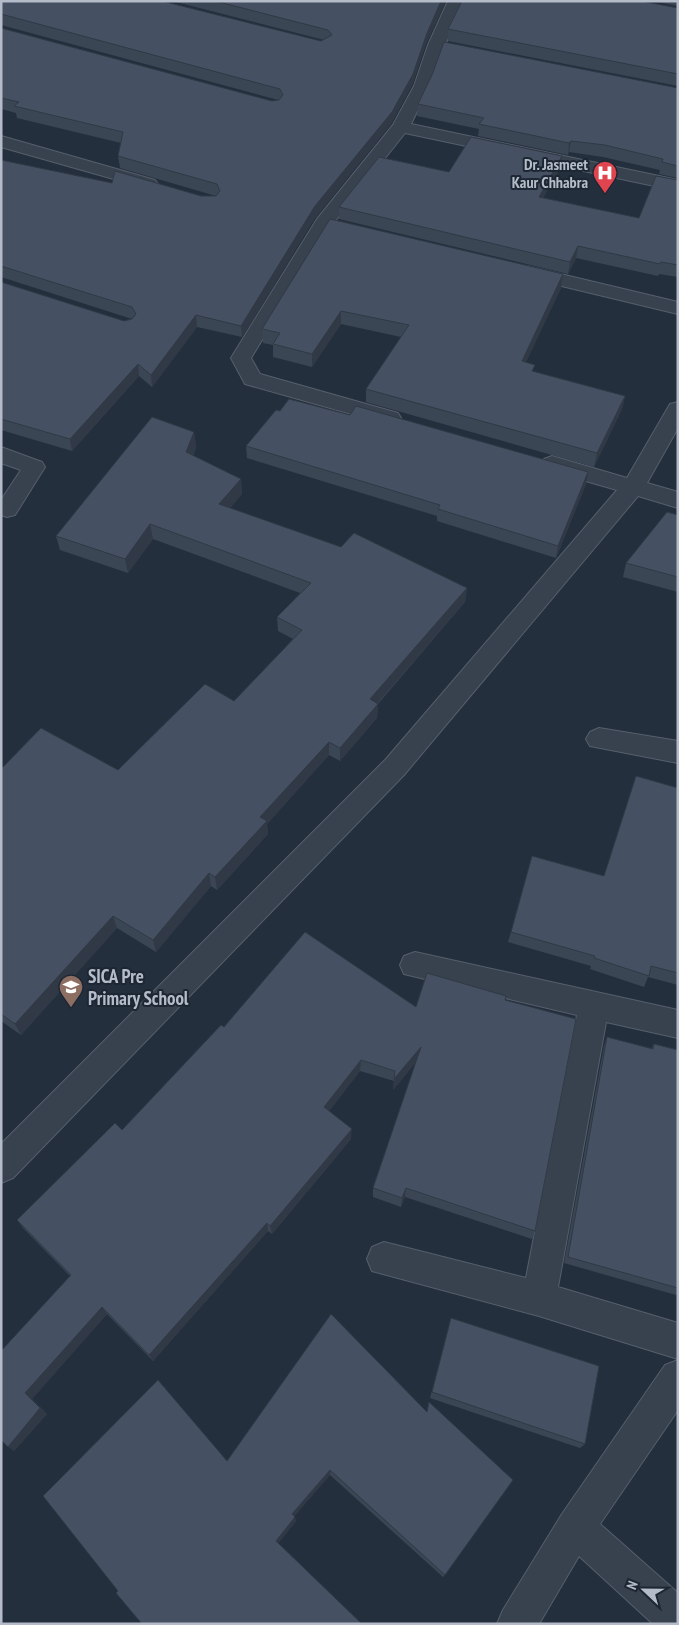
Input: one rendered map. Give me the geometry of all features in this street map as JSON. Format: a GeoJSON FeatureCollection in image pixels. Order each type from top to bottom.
{"type":"FeatureCollection","features":[{"type":"Feature","properties":{"kind":"street"},"geometry":{"type":"LineString","coordinates":[[412,424],[252,379],[246,370],[242,358],[401,127],[422,86],[436,45],[456,1]]}},
{"type":"Feature","properties":{"kind":"street"},"geometry":{"type":"LineString","coordinates":[[436,45],[455,48]]}},
{"type":"Feature","properties":{"kind":"street"},"geometry":{"type":"LineString","coordinates":[[401,127],[678,186]]}},
{"type":"Feature","properties":{"kind":"street"},"geometry":{"type":"LineString","coordinates":[[1,141],[163,188]]}},
{"type":"Feature","properties":{"kind":"street"},"geometry":{"type":"LineString","coordinates":[[506,267],[678,308]]}},
{"type":"Feature","properties":{"kind":"street"},"geometry":{"type":"LineString","coordinates":[[1,1167],[395,767],[633,487],[678,409]]}},
{"type":"Feature","properties":{"kind":"street"},"geometry":{"type":"LineString","coordinates":[[1,454],[34,467],[7,509]]}},
{"type":"Feature","properties":{"kind":"street"},"geometry":{"type":"LineString","coordinates":[[534,458],[678,500]]}},
{"type":"Feature","properties":{"kind":"street"},"geometry":{"type":"LineString","coordinates":[[599,739],[678,752]]}},
{"type":"Feature","properties":{"kind":"street"},"geometry":{"type":"LineString","coordinates":[[415,965],[678,1024]]}},
{"type":"Feature","properties":{"kind":"street"},"geometry":{"type":"LineString","coordinates":[[539,1299],[594,1005]]}},
{"type":"Feature","properties":{"kind":"street"},"geometry":{"type":"LineString","coordinates":[[384,1259],[539,1299],[678,1341]]}},
{"type":"Feature","properties":{"kind":"street"},"geometry":{"type":"LineString","coordinates":[[517,1624],[575,1527],[678,1378]]}},
{"type":"Feature","properties":{"kind":"street"},"geometry":{"type":"LineString","coordinates":[[575,1527],[678,1620]]}},
{"type":"Feature","properties":{"kind":"building"},"geometry":{"type":"Polygon","coordinates":[[[1,1],[162,1],[321,41],[332,35],[328,30],[215,1],[441,1],[427,33],[413,74],[392,112],[315,206],[241,326],[196,315],[151,375],[138,364],[70,439],[1,419],[1,282],[124,321],[132,319],[136,314],[132,307],[1,266],[1,160],[112,183],[115,171],[201,196],[216,196],[220,191],[217,184],[118,156],[123,132],[14,106],[19,102],[1,98],[1,28],[272,101],[279,100],[283,95],[280,89],[1,14],[1,1]]]}},
{"type":"Feature","properties":{"kind":"building"},"geometry":{"type":"Polygon","coordinates":[[[462,1],[641,1],[678,8],[678,74],[448,29],[462,1]]]}},
{"type":"Feature","properties":{"kind":"building"},"geometry":{"type":"Polygon","coordinates":[[[444,42],[678,88],[678,166],[662,162],[663,159],[605,145],[571,141],[569,143],[479,124],[484,118],[418,104],[432,75],[444,42]]]}},
{"type":"Feature","properties":{"kind":"building"},"geometry":{"type":"Polygon","coordinates":[[[471,137],[562,156],[539,197],[639,218],[656,176],[678,180],[678,265],[661,262],[660,264],[578,246],[570,262],[339,207],[379,157],[449,172],[471,137]]]}},
{"type":"Feature","properties":{"kind":"building"},"geometry":{"type":"Polygon","coordinates":[[[330,219],[563,274],[522,361],[535,365],[532,371],[625,396],[597,453],[366,389],[409,325],[341,311],[312,354],[273,344],[280,333],[262,329],[330,219]]]}},
{"type":"Feature","properties":{"kind":"building"},"geometry":{"type":"Polygon","coordinates":[[[289,399],[350,415],[356,406],[588,472],[558,546],[438,509],[440,505],[246,446],[276,410],[280,411],[289,399]]]}},
{"type":"Feature","properties":{"kind":"building"},"geometry":{"type":"Polygon","coordinates":[[[152,417],[194,432],[186,452],[241,479],[219,504],[341,547],[354,533],[467,588],[370,699],[378,704],[340,748],[329,742],[260,817],[267,821],[215,877],[209,873],[153,940],[113,916],[15,1024],[1,1014],[1,769],[41,728],[118,770],[205,684],[234,701],[302,630],[277,617],[311,583],[150,524],[125,559],[56,536],[152,417]]]}},
{"type":"Feature","properties":{"kind":"building"},"geometry":{"type":"Polygon","coordinates":[[[667,512],[678,515],[678,577],[626,563],[667,512]]]}},
{"type":"Feature","properties":{"kind":"building"},"geometry":{"type":"Polygon","coordinates":[[[636,776],[678,788],[678,973],[651,966],[649,976],[594,958],[595,956],[511,932],[532,856],[604,876],[636,776]]]}},
{"type":"Feature","properties":{"kind":"building"},"geometry":{"type":"Polygon","coordinates":[[[305,932],[416,1007],[427,973],[506,996],[505,1000],[576,1019],[535,1231],[406,1188],[402,1198],[373,1188],[421,1047],[394,1079],[395,1071],[361,1060],[324,1107],[352,1129],[270,1226],[267,1223],[149,1355],[102,1307],[25,1393],[40,1408],[8,1447],[1,1440],[1,1351],[71,1275],[17,1220],[115,1123],[122,1130],[221,1025],[224,1027],[305,932]]]}},
{"type":"Feature","properties":{"kind":"building"},"geometry":{"type":"Polygon","coordinates":[[[607,1037],[653,1049],[654,1044],[678,1050],[678,1288],[568,1257],[607,1037]]]}},
{"type":"Feature","properties":{"kind":"building"},"geometry":{"type":"Polygon","coordinates":[[[331,1314],[427,1412],[429,1402],[513,1480],[445,1575],[330,1470],[292,1514],[295,1517],[276,1541],[362,1624],[142,1624],[116,1593],[118,1591],[43,1496],[158,1380],[227,1461],[331,1314]]]}},
{"type":"Feature","properties":{"kind":"building"},"geometry":{"type":"Polygon","coordinates":[[[451,1318],[599,1366],[585,1444],[432,1392],[451,1318]]]}},
{"type":"Feature","properties":{"kind":"place","name":"Dr. Jasmeet Kaur Chhabra"},"geometry":{"type":"Point","coordinates":[605,194]}},
{"type":"Feature","properties":{"kind":"place","name":"SICA Pre Primary School"},"geometry":{"type":"Point","coordinates":[71,1008]}}]}
